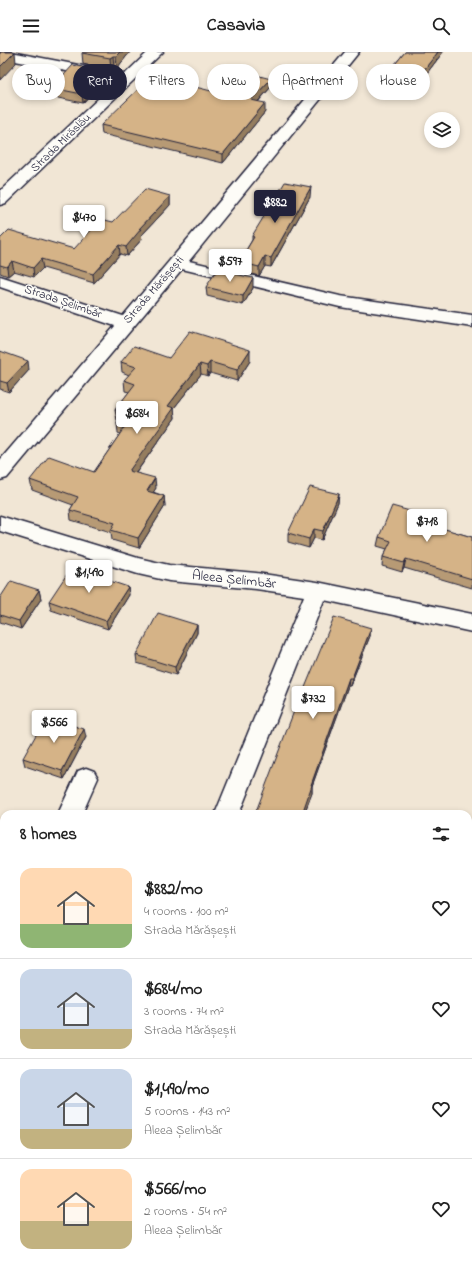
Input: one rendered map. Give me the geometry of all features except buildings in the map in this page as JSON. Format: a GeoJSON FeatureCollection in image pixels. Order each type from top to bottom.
{"type":"FeatureCollection","features":[{"type":"Feature","properties":{"kind":"street","name":"Strada Mirăslău"},"geometry":{"type":"LineString","coordinates":[[4,193],[156,52]]}},
{"type":"Feature","properties":{"kind":"street","name":"Strada Mărășești"},"geometry":{"type":"LineString","coordinates":[[0,473],[125,323],[178,263],[352,52]]}},
{"type":"Feature","properties":{"kind":"street"},"geometry":{"type":"LineString","coordinates":[[0,54],[128,79]]}},
{"type":"Feature","properties":{"kind":"street"},"geometry":{"type":"LineString","coordinates":[[178,263],[331,300],[384,310],[417,312],[472,321]]}},
{"type":"Feature","properties":{"kind":"street","name":"Strada Șelimbăr"},"geometry":{"type":"LineString","coordinates":[[0,281],[125,323]]}},
{"type":"Feature","properties":{"kind":"street","name":"Aleea Șelimbăr"},"geometry":{"type":"LineString","coordinates":[[0,523],[115,560],[161,571],[256,581],[317,590],[472,622]]}},
{"type":"Feature","properties":{"kind":"street"},"geometry":{"type":"LineString","coordinates":[[229,810],[317,590]]}},
{"type":"Feature","properties":{"kind":"street"},"geometry":{"type":"LineString","coordinates":[[72,810],[86,778]]}}]}
